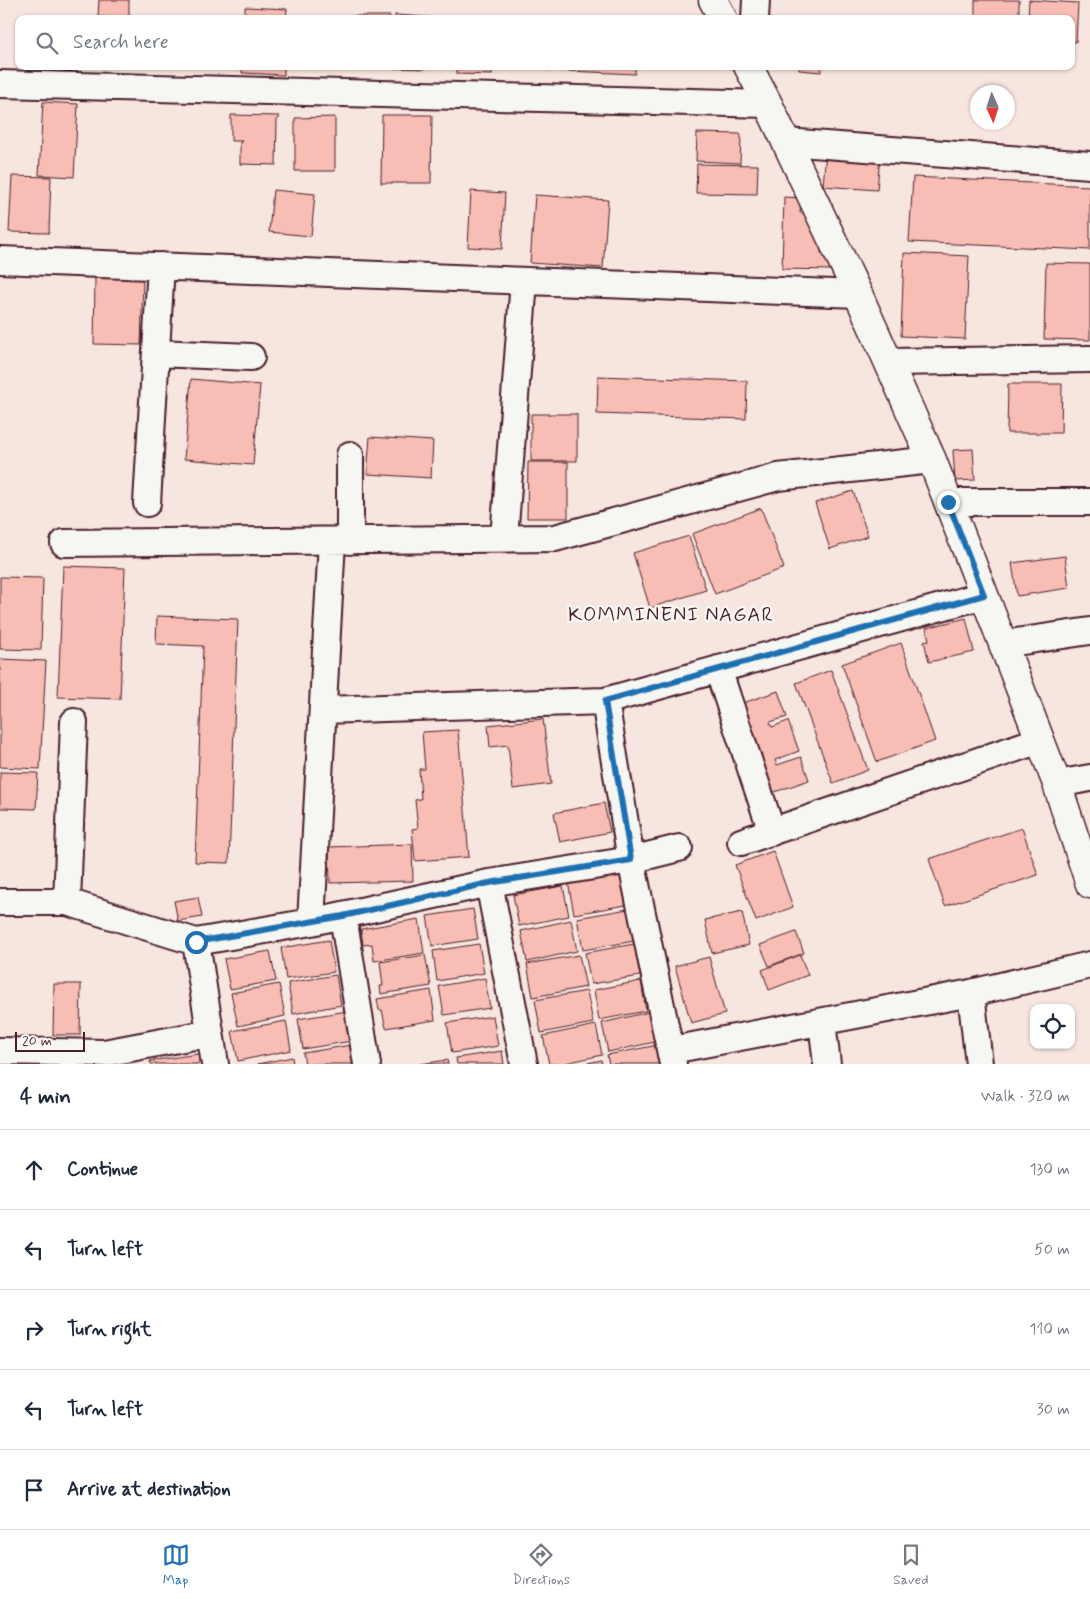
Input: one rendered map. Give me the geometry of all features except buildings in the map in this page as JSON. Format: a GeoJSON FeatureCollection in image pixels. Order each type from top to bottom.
{"type":"FeatureCollection","features":[{"type":"Feature","properties":{"kind":"street"},"geometry":{"type":"LineString","coordinates":[[714,0],[721,15]]}},
{"type":"Feature","properties":{"kind":"street"},"geometry":{"type":"LineString","coordinates":[[755,15],[756,0]]}},
{"type":"Feature","properties":{"kind":"street"},"geometry":{"type":"LineString","coordinates":[[750,70],[858,294],[932,460],[1057,784],[1090,884]]}},
{"type":"Feature","properties":{"kind":"street"},"geometry":{"type":"LineString","coordinates":[[0,84],[768,104]]}},
{"type":"Feature","properties":{"kind":"street"},"geometry":{"type":"LineString","coordinates":[[786,142],[1090,165]]}},
{"type":"Feature","properties":{"kind":"street"},"geometry":{"type":"LineString","coordinates":[[0,260],[858,294]]}},
{"type":"Feature","properties":{"kind":"street"},"geometry":{"type":"LineString","coordinates":[[147,503],[161,266]]}},
{"type":"Feature","properties":{"kind":"street"},"geometry":{"type":"LineString","coordinates":[[504,538],[524,281]]}},
{"type":"Feature","properties":{"kind":"street"},"geometry":{"type":"LineString","coordinates":[[156,354],[251,356]]}},
{"type":"Feature","properties":{"kind":"street"},"geometry":{"type":"LineString","coordinates":[[889,362],[1090,359]]}},
{"type":"Feature","properties":{"kind":"street"},"geometry":{"type":"LineString","coordinates":[[311,922],[323,710],[350,455]]}},
{"type":"Feature","properties":{"kind":"street"},"geometry":{"type":"LineString","coordinates":[[64,543],[555,538],[778,477],[932,460]]}},
{"type":"Feature","properties":{"kind":"street"},"geometry":{"type":"LineString","coordinates":[[948,502],[1090,502]]}},
{"type":"Feature","properties":{"kind":"street"},"geometry":{"type":"LineString","coordinates":[[323,710],[605,701],[984,595]]}},
{"type":"Feature","properties":{"kind":"street"},"geometry":{"type":"LineString","coordinates":[[1003,644],[1090,631]]}},
{"type":"Feature","properties":{"kind":"street"},"geometry":{"type":"LineString","coordinates":[[718,669],[772,832]]}},
{"type":"Feature","properties":{"kind":"street"},"geometry":{"type":"LineString","coordinates":[[605,701],[631,860],[673,1057],[822,1022],[971,993],[1090,965]]}},
{"type":"Feature","properties":{"kind":"street"},"geometry":{"type":"LineString","coordinates":[[67,902],[74,722]]}},
{"type":"Feature","properties":{"kind":"street"},"geometry":{"type":"LineString","coordinates":[[741,842],[1040,740]]}},
{"type":"Feature","properties":{"kind":"street"},"geometry":{"type":"LineString","coordinates":[[1057,784],[1090,778]]}},
{"type":"Feature","properties":{"kind":"street"},"geometry":{"type":"LineString","coordinates":[[0,902],[67,902],[196,942],[343,916],[489,883],[631,860],[680,848]]}},
{"type":"Feature","properties":{"kind":"street"},"geometry":{"type":"LineString","coordinates":[[489,883],[524,1064]]}},
{"type":"Feature","properties":{"kind":"street"},"geometry":{"type":"LineString","coordinates":[[343,916],[367,1064]]}},
{"type":"Feature","properties":{"kind":"street"},"geometry":{"type":"LineString","coordinates":[[196,942],[215,1064]]}},
{"type":"Feature","properties":{"kind":"street"},"geometry":{"type":"LineString","coordinates":[[971,993],[979,1064]]}},
{"type":"Feature","properties":{"kind":"street"},"geometry":{"type":"LineString","coordinates":[[822,1022],[827,1064]]}},
{"type":"Feature","properties":{"kind":"street"},"geometry":{"type":"LineString","coordinates":[[0,1051],[104,1053],[210,1033]]}},
{"type":"Feature","properties":{"kind":"district","name":"KOMMINENI NAGAR"},"geometry":{"type":"Point","coordinates":[671,615]}},
{"type":"Feature","properties":{"kind":"route"},"geometry":{"type":"LineString","coordinates":[[196,942],[343,916],[489,883],[631,860],[605,701],[984,595],[948,502]]}}]}
